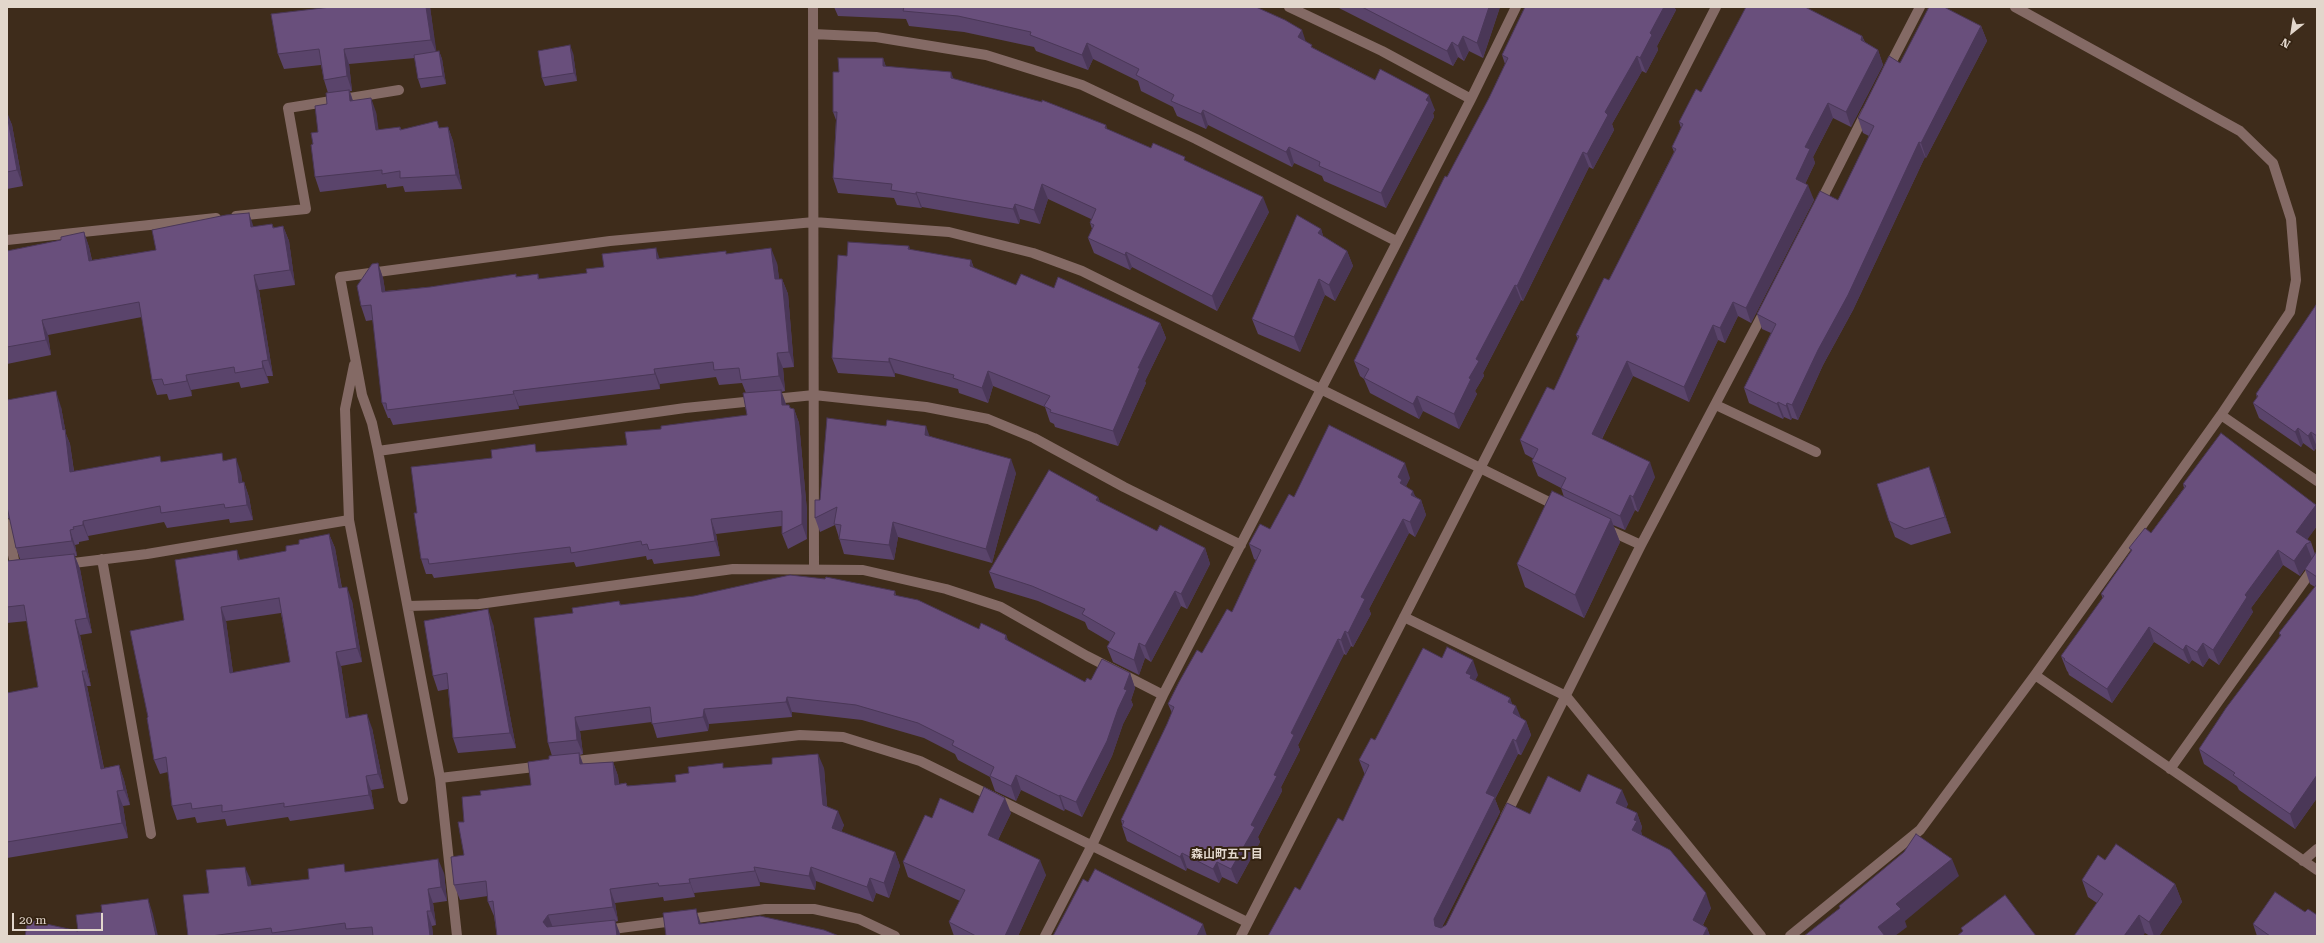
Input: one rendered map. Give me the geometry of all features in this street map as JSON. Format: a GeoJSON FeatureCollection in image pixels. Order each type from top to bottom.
{"type":"FeatureCollection","features":[{"type":"Feature","properties":{"kind":"street"},"geometry":{"type":"LineString","coordinates":[[813,7],[814,569]]}},
{"type":"Feature","properties":{"kind":"street"},"geometry":{"type":"LineString","coordinates":[[1289,7],[1382,51],[1471,98]]}},
{"type":"Feature","properties":{"kind":"street"},"geometry":{"type":"LineString","coordinates":[[1045,936],[1092,845],[1163,695],[1471,98],[1516,7]]}},
{"type":"Feature","properties":{"kind":"street"},"geometry":{"type":"LineString","coordinates":[[1241,936],[1716,7]]}},
{"type":"Feature","properties":{"kind":"street"},"geometry":{"type":"LineString","coordinates":[[1883,78],[1920,7]]}},
{"type":"Feature","properties":{"kind":"street"},"geometry":{"type":"LineString","coordinates":[[1790,936],[1920,830],[2035,674],[2221,415],[2290,312],[2296,280],[2291,219],[2273,163],[2240,131],[2015,7]]}},
{"type":"Feature","properties":{"kind":"street"},"geometry":{"type":"LineString","coordinates":[[813,34],[876,37],[986,55],[1082,85],[1196,139],[1396,241]]}},
{"type":"Feature","properties":{"kind":"street"},"geometry":{"type":"LineString","coordinates":[[7,240],[306,209],[288,108],[399,90]]}},
{"type":"Feature","properties":{"kind":"street"},"geometry":{"type":"LineString","coordinates":[[1814,213],[1872,100]]}},
{"type":"Feature","properties":{"kind":"street"},"geometry":{"type":"LineString","coordinates":[[457,936],[440,778],[378,451],[372,423],[362,395],[340,277],[610,242],[814,222],[949,232],[1033,253],[1082,271],[1322,388],[1480,469],[1568,511]]}},
{"type":"Feature","properties":{"kind":"street"},"geometry":{"type":"LineString","coordinates":[[1502,823],[1641,544],[1716,405],[1770,299]]}},
{"type":"Feature","properties":{"kind":"street"},"geometry":{"type":"LineString","coordinates":[[355,360],[345,409],[349,520],[402,799]]}},
{"type":"Feature","properties":{"kind":"street"},"geometry":{"type":"LineString","coordinates":[[378,451],[685,408],[814,395],[926,407],[988,420],[1034,438],[1124,487],[1241,545]]}},
{"type":"Feature","properties":{"kind":"street"},"geometry":{"type":"LineString","coordinates":[[1716,405],[1816,452]]}},
{"type":"Feature","properties":{"kind":"street"},"geometry":{"type":"LineString","coordinates":[[2221,415],[2317,481]]}},
{"type":"Feature","properties":{"kind":"street"},"geometry":{"type":"LineString","coordinates":[[55,565],[147,554],[349,520]]}},
{"type":"Feature","properties":{"kind":"street"},"geometry":{"type":"LineString","coordinates":[[7,524],[15,570]]}},
{"type":"Feature","properties":{"kind":"street"},"geometry":{"type":"LineString","coordinates":[[1597,524],[1641,544]]}},
{"type":"Feature","properties":{"kind":"street"},"geometry":{"type":"LineString","coordinates":[[102,559],[151,834]]}},
{"type":"Feature","properties":{"kind":"street"},"geometry":{"type":"LineString","coordinates":[[2170,769],[2317,563]]}},
{"type":"Feature","properties":{"kind":"street"},"geometry":{"type":"LineString","coordinates":[[408,606],[479,604],[733,569],[863,570],[946,589],[1001,607],[1087,656],[1163,695]]}},
{"type":"Feature","properties":{"kind":"street"},"geometry":{"type":"LineString","coordinates":[[1404,617],[1566,696],[1761,936]]}},
{"type":"Feature","properties":{"kind":"street"},"geometry":{"type":"LineString","coordinates":[[2035,674],[2317,870]]}},
{"type":"Feature","properties":{"kind":"street"},"geometry":{"type":"LineString","coordinates":[[440,778],[800,735],[844,737],[920,760],[1248,922]]}},
{"type":"Feature","properties":{"kind":"street"},"geometry":{"type":"LineString","coordinates":[[2303,861],[2317,849]]}},
{"type":"Feature","properties":{"kind":"street"},"geometry":{"type":"LineString","coordinates":[[594,931],[765,909],[814,909],[859,919],[895,936]]}},
{"type":"Feature","properties":{"kind":"building"},"geometry":{"type":"Polygon","coordinates":[[[331,7],[426,7],[431,40],[344,49],[347,76],[324,80],[319,49],[278,54],[271,14],[331,7]]]}},
{"type":"Feature","properties":{"kind":"building"},"geometry":{"type":"Polygon","coordinates":[[[904,7],[1256,7],[1285,20],[1302,30],[1298,37],[1312,45],[1311,47],[1375,80],[1380,69],[1429,95],[1426,100],[1429,102],[1381,193],[1319,166],[1320,162],[1289,147],[1286,152],[1203,110],[1201,114],[1171,101],[1174,95],[1136,75],[1139,69],[1087,43],[1082,55],[1030,35],[1031,32],[958,16],[903,11],[904,7]]]}},
{"type":"Feature","properties":{"kind":"building"},"geometry":{"type":"Polygon","coordinates":[[[1362,7],[1489,7],[1477,43],[1463,36],[1458,46],[1452,42],[1447,51],[1362,7]]]}},
{"type":"Feature","properties":{"kind":"building"},"geometry":{"type":"Polygon","coordinates":[[[1525,7],[1664,7],[1650,33],[1652,35],[1640,58],[1637,56],[1605,112],[1608,115],[1587,154],[1583,152],[1517,286],[1515,285],[1476,359],[1479,361],[1469,378],[1471,379],[1454,414],[1417,396],[1413,404],[1364,378],[1369,369],[1354,361],[1445,176],[1447,177],[1489,98],[1508,58],[1502,55],[1525,7]]]}},
{"type":"Feature","properties":{"kind":"building"},"geometry":{"type":"Polygon","coordinates":[[[1746,7],[1805,7],[1862,36],[1861,40],[1878,50],[1846,112],[1828,103],[1805,147],[1810,149],[1796,179],[1808,185],[1746,308],[1733,302],[1720,328],[1713,325],[1684,387],[1627,361],[1592,434],[1650,462],[1633,497],[1630,495],[1620,516],[1561,488],[1566,478],[1532,461],[1538,449],[1520,440],[1547,387],[1554,390],[1579,336],[1576,335],[1604,278],[1609,280],[1676,149],[1672,147],[1683,124],[1679,122],[1696,89],[1701,92],[1746,7]]]}},
{"type":"Feature","properties":{"kind":"building"},"geometry":{"type":"Polygon","coordinates":[[[1929,7],[1944,7],[1981,26],[1921,143],[1919,142],[1848,295],[1818,350],[1792,405],[1787,403],[1786,406],[1778,402],[1777,404],[1744,388],[1776,324],[1757,314],[1820,191],[1838,200],[1874,126],[1858,118],[1889,56],[1900,63],[1929,7]]]}},
{"type":"Feature","properties":{"kind":"building"},"geometry":{"type":"Polygon","coordinates":[[[570,45],[574,73],[542,78],[538,51],[570,45]]]}},
{"type":"Feature","properties":{"kind":"building"},"geometry":{"type":"Polygon","coordinates":[[[439,51],[443,76],[418,79],[414,55],[439,51]]]}},
{"type":"Feature","properties":{"kind":"building"},"geometry":{"type":"Polygon","coordinates":[[[838,58],[883,58],[883,66],[951,72],[951,78],[1042,102],[1042,100],[1106,125],[1105,128],[1151,148],[1153,143],[1185,157],[1184,160],[1263,197],[1212,296],[1126,252],[1125,255],[1088,238],[1094,225],[1090,223],[1096,209],[1042,184],[1034,210],[1015,204],[1013,209],[916,192],[916,194],[891,190],[892,184],[833,178],[837,112],[833,112],[833,72],[839,72],[838,58]]]}},
{"type":"Feature","properties":{"kind":"building"},"geometry":{"type":"Polygon","coordinates":[[[349,90],[350,101],[371,98],[376,130],[400,127],[400,130],[437,121],[439,128],[448,127],[456,175],[400,178],[400,171],[382,174],[382,170],[315,177],[311,133],[318,132],[315,106],[327,104],[326,93],[349,90]]]}},
{"type":"Feature","properties":{"kind":"building"},"geometry":{"type":"Polygon","coordinates":[[[7,114],[17,170],[7,172],[7,114]]]}},
{"type":"Feature","properties":{"kind":"building"},"geometry":{"type":"Polygon","coordinates":[[[249,213],[251,227],[272,224],[273,228],[283,226],[290,270],[254,275],[268,360],[262,361],[263,368],[235,373],[234,367],[186,375],[187,381],[164,385],[162,379],[152,380],[139,302],[42,320],[46,340],[7,347],[7,251],[61,240],[61,237],[84,232],[89,261],[156,250],[152,230],[226,215],[249,213]]]}},
{"type":"Feature","properties":{"kind":"building"},"geometry":{"type":"Polygon","coordinates":[[[1297,215],[1321,229],[1318,233],[1347,251],[1329,285],[1319,279],[1294,337],[1252,319],[1297,215]]]}},
{"type":"Feature","properties":{"kind":"building"},"geometry":{"type":"Polygon","coordinates":[[[848,242],[909,246],[908,249],[971,260],[970,266],[1016,285],[1021,274],[1054,288],[1058,277],[1160,323],[1138,368],[1140,368],[1113,431],[1050,412],[1051,410],[1044,406],[1050,396],[988,371],[982,388],[953,378],[954,375],[889,358],[889,362],[832,358],[838,255],[847,256],[848,242]]]}},
{"type":"Feature","properties":{"kind":"building"},"geometry":{"type":"Polygon","coordinates":[[[656,248],[657,259],[726,251],[726,254],[771,248],[775,279],[782,279],[789,352],[777,353],[779,376],[741,380],[739,368],[714,370],[713,362],[654,369],[655,374],[513,391],[514,394],[387,410],[386,403],[382,403],[371,305],[361,306],[357,286],[372,264],[378,263],[382,292],[430,287],[516,274],[516,277],[538,274],[538,279],[587,273],[586,269],[604,267],[602,254],[656,248]]]}},
{"type":"Feature","properties":{"kind":"building"},"geometry":{"type":"Polygon","coordinates":[[[2316,305],[2317,436],[2311,432],[2308,436],[2298,428],[2295,432],[2253,403],[2258,396],[2256,394],[2316,305]]]}},
{"type":"Feature","properties":{"kind":"building"},"geometry":{"type":"Polygon","coordinates":[[[781,390],[782,405],[789,405],[790,408],[794,409],[802,496],[802,524],[782,534],[782,511],[711,519],[715,541],[688,545],[649,550],[647,544],[642,545],[641,541],[571,553],[570,547],[429,564],[428,559],[421,559],[414,513],[417,513],[411,467],[492,458],[491,450],[535,444],[536,452],[627,445],[625,432],[661,429],[661,426],[747,415],[743,393],[781,390]]]}},
{"type":"Feature","properties":{"kind":"building"},"geometry":{"type":"Polygon","coordinates":[[[56,391],[63,430],[65,429],[70,472],[160,456],[161,462],[222,453],[223,461],[236,458],[239,483],[244,482],[247,505],[225,508],[224,504],[161,513],[160,506],[83,521],[83,525],[73,527],[74,529],[70,530],[72,541],[16,548],[7,507],[7,400],[56,391]]]}},
{"type":"Feature","properties":{"kind":"building"},"geometry":{"type":"Polygon","coordinates":[[[827,418],[886,426],[887,420],[926,426],[925,435],[1011,459],[986,549],[893,522],[889,545],[839,539],[841,525],[834,524],[837,507],[815,518],[815,500],[820,500],[827,418]]]}},
{"type":"Feature","properties":{"kind":"building"},"geometry":{"type":"Polygon","coordinates":[[[1329,425],[1405,463],[1398,477],[1402,480],[1400,483],[1413,491],[1411,495],[1421,500],[1410,522],[1403,519],[1361,597],[1365,599],[1348,633],[1345,631],[1341,640],[1338,639],[1291,733],[1294,735],[1274,775],[1277,776],[1251,825],[1255,827],[1231,869],[1217,862],[1213,869],[1182,853],[1180,857],[1122,826],[1124,821],[1121,820],[1167,724],[1174,707],[1168,704],[1179,682],[1197,650],[1202,653],[1227,609],[1232,612],[1261,550],[1249,544],[1260,524],[1270,529],[1289,494],[1294,497],[1329,425]]]}},
{"type":"Feature","properties":{"kind":"building"},"geometry":{"type":"Polygon","coordinates":[[[2221,433],[2316,505],[2296,532],[2311,542],[2306,544],[2294,561],[2278,550],[2245,595],[2247,597],[2213,650],[2203,643],[2197,652],[2186,645],[2183,650],[2149,627],[2107,689],[2064,660],[2065,659],[2061,656],[2104,596],[2101,594],[2132,550],[2129,548],[2145,528],[2151,533],[2186,486],[2183,484],[2221,433]]]}},
{"type":"Feature","properties":{"kind":"building"},"geometry":{"type":"Polygon","coordinates":[[[1929,467],[1945,517],[1905,529],[1889,521],[1877,484],[1929,467]]]}},
{"type":"Feature","properties":{"kind":"building"},"geometry":{"type":"Polygon","coordinates":[[[1049,470],[1098,497],[1096,500],[1157,531],[1160,525],[1205,548],[1181,594],[1175,591],[1145,646],[1139,643],[1134,660],[1107,647],[1115,633],[1082,614],[1085,609],[1032,586],[989,572],[1049,470]]]}},
{"type":"Feature","properties":{"kind":"building"},"geometry":{"type":"Polygon","coordinates":[[[1552,491],[1611,519],[1575,595],[1517,564],[1552,491]]]}},
{"type":"Feature","properties":{"kind":"building"},"geometry":{"type":"Polygon","coordinates":[[[329,534],[339,588],[347,587],[357,648],[336,652],[346,718],[367,714],[378,774],[366,776],[369,795],[284,807],[284,803],[222,812],[222,805],[192,809],[191,803],[172,806],[166,757],[154,760],[148,717],[130,631],[184,620],[175,560],[237,550],[238,560],[286,551],[286,546],[299,544],[299,540],[329,534]],[[279,598],[221,607],[230,673],[290,662],[279,598]]]}},
{"type":"Feature","properties":{"kind":"building"},"geometry":{"type":"Polygon","coordinates":[[[2317,551],[2317,577],[2305,569],[2317,551]]]}},
{"type":"Feature","properties":{"kind":"building"},"geometry":{"type":"Polygon","coordinates":[[[74,554],[87,618],[75,620],[86,671],[82,671],[101,769],[119,765],[124,790],[117,791],[122,823],[7,842],[7,693],[38,687],[24,605],[7,607],[7,561],[74,554]]]}},
{"type":"Feature","properties":{"kind":"building"},"geometry":{"type":"Polygon","coordinates":[[[790,575],[825,579],[826,577],[895,591],[894,595],[918,600],[979,629],[981,623],[1006,635],[1005,639],[1085,682],[1087,678],[1091,680],[1102,659],[1130,673],[1124,689],[1127,690],[1118,709],[1107,741],[1076,802],[1060,795],[1059,796],[1016,775],[1011,786],[990,776],[994,767],[952,745],[954,741],[918,723],[856,705],[787,697],[786,702],[704,709],[703,717],[652,724],[650,707],[575,717],[577,740],[548,743],[534,618],[573,613],[572,608],[619,601],[620,605],[694,596],[790,575]]]}},
{"type":"Feature","properties":{"kind":"building"},"geometry":{"type":"Polygon","coordinates":[[[2317,584],[2317,775],[2290,814],[2233,775],[2235,773],[2199,749],[2226,708],[2281,635],[2279,633],[2317,584]]]}},
{"type":"Feature","properties":{"kind":"building"},"geometry":{"type":"Polygon","coordinates":[[[488,609],[510,733],[453,738],[447,673],[433,676],[424,621],[488,609]]]}},
{"type":"Feature","properties":{"kind":"building"},"geometry":{"type":"Polygon","coordinates":[[[1447,647],[1473,660],[1466,673],[1471,675],[1470,678],[1510,698],[1508,702],[1516,706],[1513,713],[1526,721],[1516,741],[1513,739],[1486,793],[1495,797],[1434,919],[1435,926],[1441,928],[1446,925],[1507,803],[1530,814],[1548,776],[1580,792],[1588,774],[1622,790],[1616,803],[1637,813],[1634,820],[1637,821],[1632,830],[1670,850],[1706,893],[1693,920],[1707,928],[1703,936],[1268,936],[1295,887],[1300,890],[1338,818],[1343,821],[1369,765],[1359,760],[1371,738],[1375,740],[1423,648],[1442,658],[1447,647]]]}},
{"type":"Feature","properties":{"kind":"building"},"geometry":{"type":"Polygon","coordinates":[[[579,753],[580,764],[613,762],[615,785],[626,783],[627,786],[676,782],[675,775],[689,773],[688,767],[723,763],[723,768],[772,764],[772,758],[818,754],[823,805],[838,811],[832,828],[895,852],[884,883],[870,878],[867,887],[811,867],[809,876],[754,867],[755,871],[689,879],[690,883],[659,886],[658,883],[610,889],[613,907],[548,915],[543,922],[547,927],[615,920],[617,936],[497,936],[493,901],[488,902],[486,881],[454,885],[451,857],[464,855],[458,822],[464,822],[462,797],[481,795],[480,791],[531,785],[528,762],[549,759],[549,756],[579,753]]]}},
{"type":"Feature","properties":{"kind":"building"},"geometry":{"type":"Polygon","coordinates":[[[984,787],[1005,798],[988,835],[1040,860],[1005,936],[976,936],[949,922],[965,890],[903,862],[925,815],[932,818],[940,798],[973,813],[984,787]]]}},
{"type":"Feature","properties":{"kind":"building"},"geometry":{"type":"Polygon","coordinates":[[[1916,834],[1952,859],[1896,904],[1901,909],[1878,927],[1885,936],[1804,936],[1840,908],[1839,906],[1904,852],[1916,834]]]}},
{"type":"Feature","properties":{"kind":"building"},"geometry":{"type":"Polygon","coordinates":[[[2116,844],[2175,884],[2149,922],[2139,915],[2124,936],[2074,936],[2103,894],[2082,880],[2098,855],[2105,860],[2116,844]]]}},
{"type":"Feature","properties":{"kind":"building"},"geometry":{"type":"Polygon","coordinates":[[[438,859],[441,887],[428,889],[431,911],[427,911],[430,936],[373,936],[372,927],[346,929],[345,923],[272,933],[271,928],[211,936],[188,936],[183,895],[209,893],[206,870],[245,867],[248,886],[309,879],[308,869],[344,864],[345,872],[438,859]]]}},
{"type":"Feature","properties":{"kind":"building"},"geometry":{"type":"Polygon","coordinates":[[[1095,869],[1203,924],[1197,936],[1053,936],[1083,879],[1088,882],[1095,869]]]}},
{"type":"Feature","properties":{"kind":"building"},"geometry":{"type":"Polygon","coordinates":[[[2275,892],[2305,912],[2308,909],[2317,915],[2317,936],[2270,936],[2253,924],[2275,892]]]}},
{"type":"Feature","properties":{"kind":"building"},"geometry":{"type":"Polygon","coordinates":[[[2005,895],[2036,936],[1957,936],[1963,931],[1961,928],[2005,895]]]}},
{"type":"Feature","properties":{"kind":"building"},"geometry":{"type":"Polygon","coordinates":[[[148,899],[156,936],[25,936],[28,920],[78,931],[76,915],[102,912],[101,905],[148,899]]]}},
{"type":"Feature","properties":{"kind":"building"},"geometry":{"type":"Polygon","coordinates":[[[696,909],[699,924],[760,916],[824,930],[839,936],[666,936],[663,913],[696,909]]]}},
{"type":"Feature","properties":{"kind":"district","name":"森山町五丁目"},"geometry":{"type":"Point","coordinates":[1227,854]}}]}
